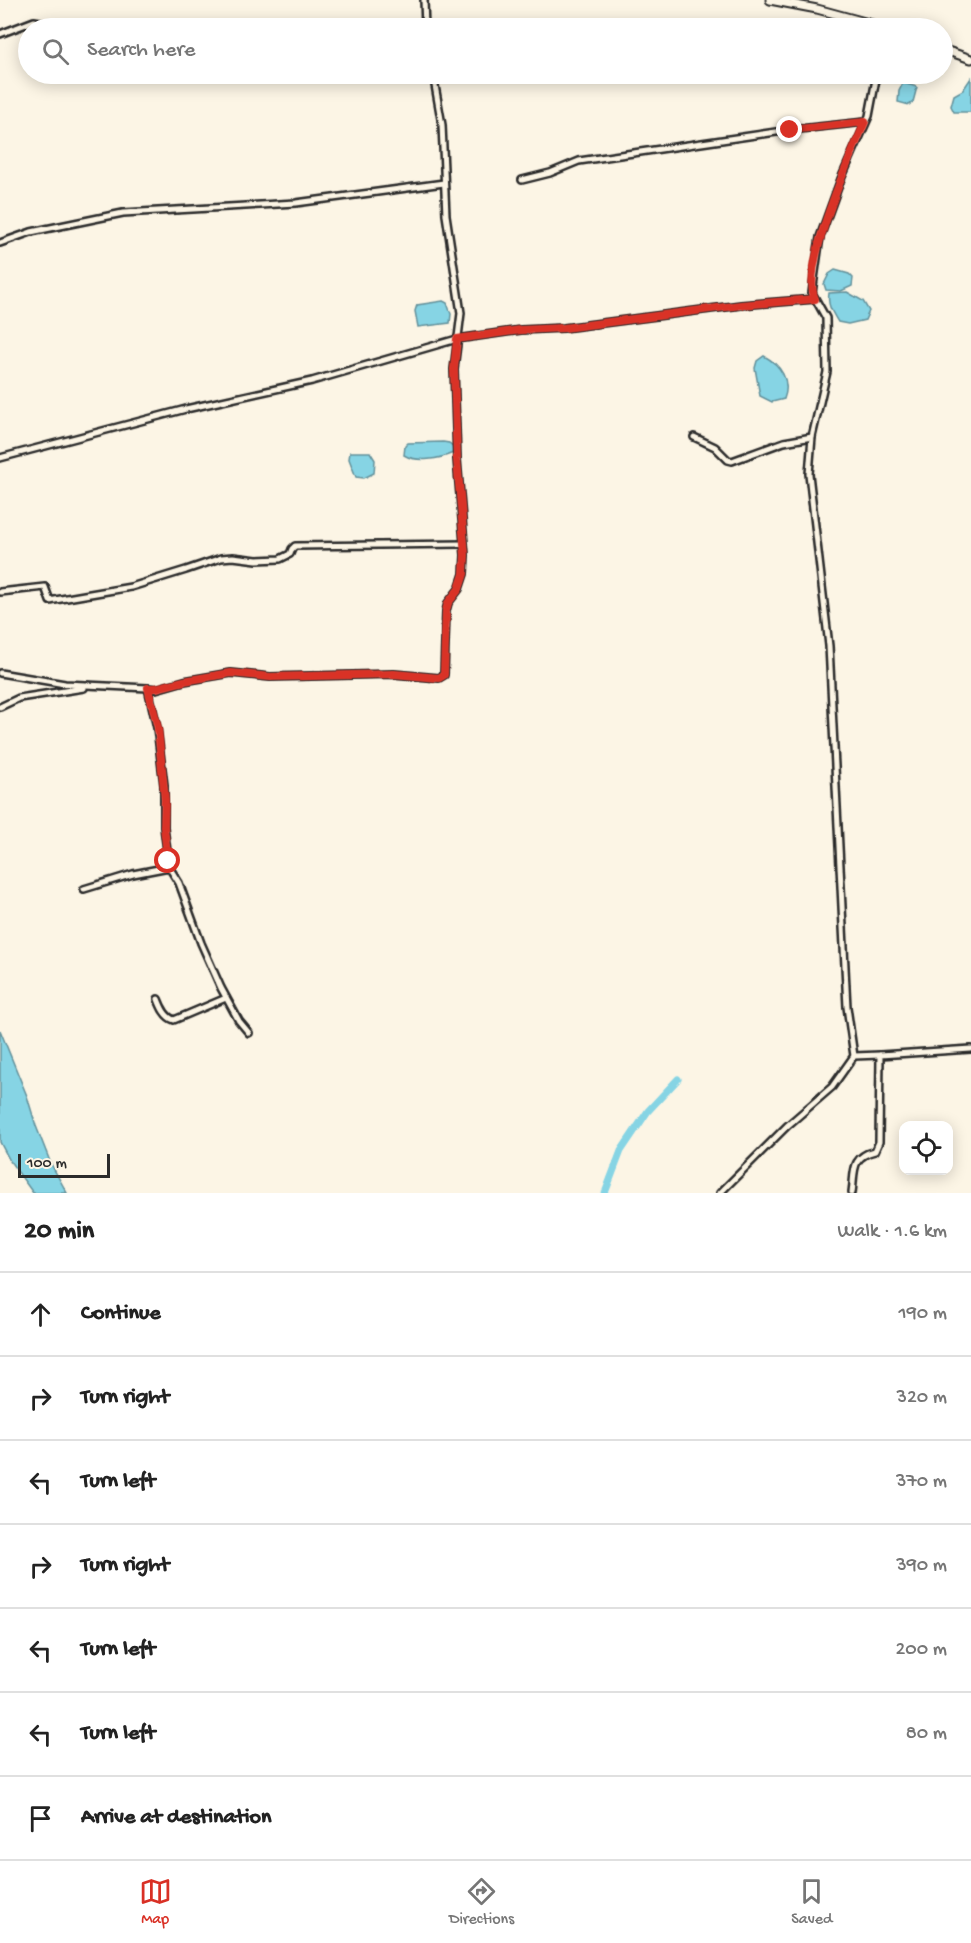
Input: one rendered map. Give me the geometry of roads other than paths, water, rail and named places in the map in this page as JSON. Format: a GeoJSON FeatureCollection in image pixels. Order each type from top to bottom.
{"type":"FeatureCollection","features":[{"type":"Feature","properties":{"kind":"street"},"geometry":{"type":"LineString","coordinates":[[424,0],[425,18]]}},
{"type":"Feature","properties":{"kind":"street"},"geometry":{"type":"LineString","coordinates":[[771,0],[849,18]]}},
{"type":"Feature","properties":{"kind":"street"},"geometry":{"type":"LineString","coordinates":[[0,34],[18,27]]}},
{"type":"Feature","properties":{"kind":"street"},"geometry":{"type":"LineString","coordinates":[[953,53],[971,59]]}},
{"type":"Feature","properties":{"kind":"street"},"geometry":{"type":"LineString","coordinates":[[0,673],[65,684],[148,688],[231,673],[270,677],[394,674],[439,678],[444,675],[448,603],[459,589],[464,574],[454,369],[461,314],[444,183],[442,125],[435,84]]}},
{"type":"Feature","properties":{"kind":"street"},"geometry":{"type":"LineString","coordinates":[[720,1193],[788,1126],[832,1088],[854,1056],[847,995],[829,646],[809,474],[812,437],[828,372],[826,318],[812,293],[820,237],[869,116],[875,84]]}},
{"type":"Feature","properties":{"kind":"street"},"geometry":{"type":"LineString","coordinates":[[522,180],[550,173],[579,161],[790,130],[865,122]]}},
{"type":"Feature","properties":{"kind":"street"},"geometry":{"type":"LineString","coordinates":[[0,243],[31,232],[123,213],[296,203],[444,183]]}},
{"type":"Feature","properties":{"kind":"street"},"geometry":{"type":"LineString","coordinates":[[0,458],[186,409],[312,381],[457,339],[741,305],[815,299]]}},
{"type":"Feature","properties":{"kind":"street"},"geometry":{"type":"LineString","coordinates":[[694,437],[715,447],[732,461],[784,442],[812,437]]}},
{"type":"Feature","properties":{"kind":"street"},"geometry":{"type":"LineString","coordinates":[[0,592],[45,586],[50,601],[131,586],[220,558],[280,559],[290,554],[295,546],[464,544]]}},
{"type":"Feature","properties":{"kind":"street"},"geometry":{"type":"LineString","coordinates":[[0,707],[19,698],[95,687]]}},
{"type":"Feature","properties":{"kind":"street"},"geometry":{"type":"LineString","coordinates":[[148,688],[158,728],[165,800],[164,827],[168,867],[179,883],[201,943],[226,999],[249,1033]]}},
{"type":"Feature","properties":{"kind":"street"},"geometry":{"type":"LineString","coordinates":[[84,889],[133,874],[168,867]]}},
{"type":"Feature","properties":{"kind":"street"},"geometry":{"type":"LineString","coordinates":[[158,999],[168,1017],[174,1020],[226,999]]}},
{"type":"Feature","properties":{"kind":"street"},"geometry":{"type":"LineString","coordinates":[[854,1056],[971,1049]]}},
{"type":"Feature","properties":{"kind":"street"},"geometry":{"type":"LineString","coordinates":[[852,1193],[856,1161],[875,1151],[879,1142],[880,1055]]}},
{"type":"Feature","properties":{"kind":"water"},"geometry":{"type":"Polygon","coordinates":[[[971,78],[971,112],[954,112],[951,106],[954,95],[963,90],[971,78]]]}},
{"type":"Feature","properties":{"kind":"water"},"geometry":{"type":"Polygon","coordinates":[[[902,84],[917,87],[913,102],[909,105],[898,102],[902,84]]]}},
{"type":"Feature","properties":{"kind":"water"},"geometry":{"type":"Polygon","coordinates":[[[835,270],[849,274],[853,278],[852,286],[841,291],[826,290],[824,284],[829,274],[835,270]]]}},
{"type":"Feature","properties":{"kind":"water"},"geometry":{"type":"Polygon","coordinates":[[[847,292],[863,301],[869,311],[865,320],[848,324],[838,322],[829,305],[829,293],[847,292]]]}},
{"type":"Feature","properties":{"kind":"water"},"geometry":{"type":"Polygon","coordinates":[[[443,301],[447,303],[451,314],[450,323],[418,327],[415,311],[417,305],[443,301]]]}},
{"type":"Feature","properties":{"kind":"water"},"geometry":{"type":"Polygon","coordinates":[[[764,356],[783,374],[786,386],[784,399],[772,402],[760,396],[755,368],[757,361],[764,356]]]}},
{"type":"Feature","properties":{"kind":"water"},"geometry":{"type":"Polygon","coordinates":[[[443,442],[454,447],[453,453],[428,459],[415,459],[404,455],[405,446],[408,443],[443,442]]]}},
{"type":"Feature","properties":{"kind":"water"},"geometry":{"type":"Polygon","coordinates":[[[350,452],[370,452],[375,460],[374,473],[364,478],[356,477],[349,459],[350,452]]]}},
{"type":"Feature","properties":{"kind":"water"},"geometry":{"type":"Polygon","coordinates":[[[0,1030],[51,1164],[67,1193],[33,1193],[10,1161],[0,1142],[0,1030]]]}},
{"type":"Feature","properties":{"kind":"waterway"},"geometry":{"type":"LineString","coordinates":[[605,1193],[621,1151],[648,1111],[678,1079]]}}]}
